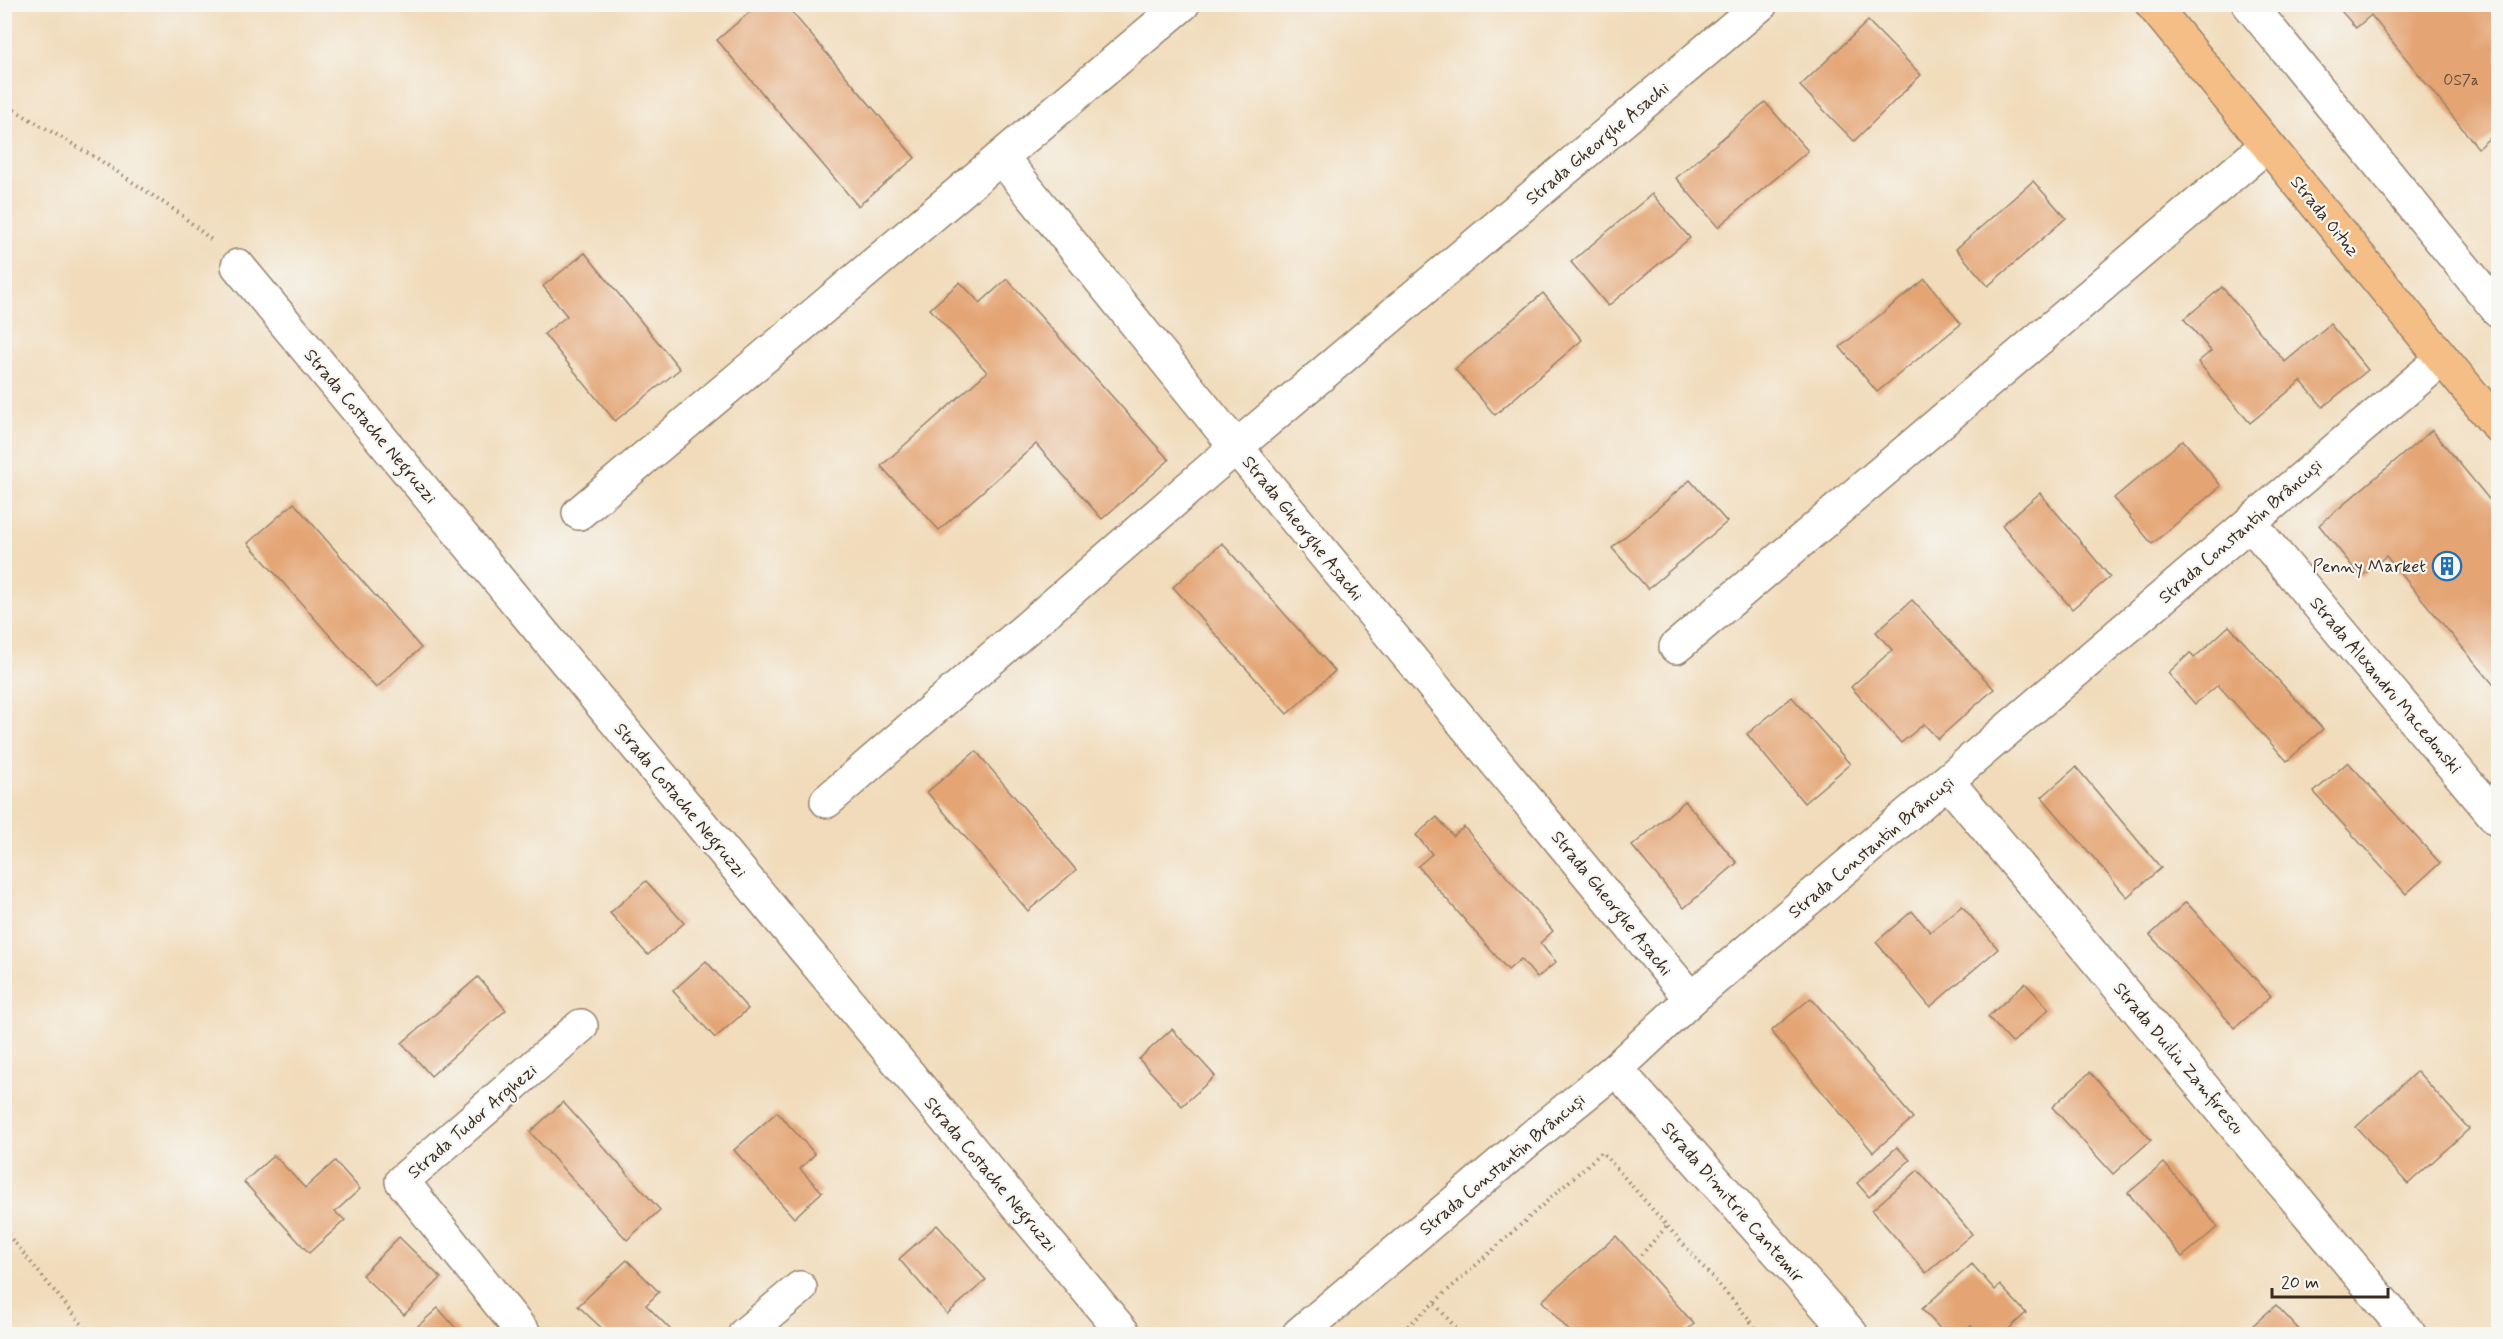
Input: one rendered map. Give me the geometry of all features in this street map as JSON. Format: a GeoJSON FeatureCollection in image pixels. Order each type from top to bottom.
{"type":"FeatureCollection","features":[{"type":"Feature","properties":{"kind":"main road","name":"Strada Oituz"},"geometry":{"type":"LineString","coordinates":[[2152,4],[2499,426]]}},
{"type":"Feature","properties":{"kind":"street"},"geometry":{"type":"LineString","coordinates":[[579,513],[1182,4]]}},
{"type":"Feature","properties":{"kind":"street","name":"Strada Gheorghe Asachi"},"geometry":{"type":"LineString","coordinates":[[1691,999],[1236,447],[1761,4]]}},
{"type":"Feature","properties":{"kind":"street"},"geometry":{"type":"LineString","coordinates":[[2249,4],[2499,310]]}},
{"type":"Feature","properties":{"kind":"street"},"geometry":{"type":"LineString","coordinates":[[1676,646],[2267,145]]}},
{"type":"Feature","properties":{"kind":"street"},"geometry":{"type":"LineString","coordinates":[[827,801],[1236,447],[1002,158]]}},
{"type":"Feature","properties":{"kind":"street","name":"Strada Costache Negruzzi"},"geometry":{"type":"LineString","coordinates":[[238,266],[1124,1335]]}},
{"type":"Feature","properties":{"kind":"street","name":"Strada Constantin Brâncuși"},"geometry":{"type":"LineString","coordinates":[[1299,1335],[1526,1142],[1616,1069],[1691,999],[2442,359]]}},
{"type":"Feature","properties":{"kind":"street","name":"Strada Alexandru Macedonski"},"geometry":{"type":"LineString","coordinates":[[2250,523],[2499,820]]}},
{"type":"Feature","properties":{"kind":"street","name":"Strada Duiliu Zamfirescu"},"geometry":{"type":"LineString","coordinates":[[1948,782],[2409,1335]]}},
{"type":"Feature","properties":{"kind":"street","name":"Strada Tudor Arghezi"},"geometry":{"type":"LineString","coordinates":[[524,1335],[402,1181],[581,1026]]}},
{"type":"Feature","properties":{"kind":"street","name":"Strada Dimitrie Cantemir"},"geometry":{"type":"LineString","coordinates":[[1616,1069],[1851,1335]]}},
{"type":"Feature","properties":{"kind":"street"},"geometry":{"type":"LineString","coordinates":[[746,1335],[800,1288]]}},
{"type":"Feature","properties":{"kind":"path"},"geometry":{"type":"LineString","coordinates":[[4,104],[98,159],[178,213],[238,266]]}},
{"type":"Feature","properties":{"kind":"path"},"geometry":{"type":"LineString","coordinates":[[1399,1335],[1602,1152],[1749,1319],[1759,1335]]}},
{"type":"Feature","properties":{"kind":"path"},"geometry":{"type":"LineString","coordinates":[[1641,1255],[1667,1227]]}},
{"type":"Feature","properties":{"kind":"path"},"geometry":{"type":"LineString","coordinates":[[4,1230],[90,1335]]}},
{"type":"Feature","properties":{"kind":"path"},"geometry":{"type":"LineString","coordinates":[[1435,1304],[1461,1335]]}},
{"type":"Feature","properties":{"kind":"building"},"geometry":{"type":"Polygon","coordinates":[[[759,4],[785,4],[915,158],[858,206],[717,40],[759,4]]]}},
{"type":"Feature","properties":{"kind":"building"},"geometry":{"type":"Polygon","coordinates":[[[2336,5],[2490,5],[2498,15],[2498,131],[2478,148],[2371,15],[2356,28],[2336,5]]]}},
{"type":"Feature","properties":{"kind":"building"},"geometry":{"type":"Polygon","coordinates":[[[1868,21],[1921,75],[1854,141],[1800,86],[1868,21]]]}},
{"type":"Feature","properties":{"kind":"building"},"geometry":{"type":"Polygon","coordinates":[[[1765,102],[1808,151],[1718,227],[1676,178],[1765,102]]]}},
{"type":"Feature","properties":{"kind":"building"},"geometry":{"type":"Polygon","coordinates":[[[2033,181],[2066,218],[1988,286],[1956,249],[2033,181]]]}},
{"type":"Feature","properties":{"kind":"building"},"geometry":{"type":"Polygon","coordinates":[[[1652,194],[1690,238],[1608,306],[1571,262],[1652,194]]]}},
{"type":"Feature","properties":{"kind":"building"},"geometry":{"type":"Polygon","coordinates":[[[585,253],[680,369],[615,421],[544,334],[567,316],[543,286],[585,253]]]}},
{"type":"Feature","properties":{"kind":"building"},"geometry":{"type":"Polygon","coordinates":[[[1007,279],[1169,460],[1102,519],[1036,444],[939,530],[881,466],[987,372],[930,309],[960,282],[980,303],[1007,279]]]}},
{"type":"Feature","properties":{"kind":"building"},"geometry":{"type":"Polygon","coordinates":[[[1925,279],[1961,324],[1877,392],[1840,347],[1925,279]]]}},
{"type":"Feature","properties":{"kind":"building"},"geometry":{"type":"Polygon","coordinates":[[[2222,287],[2285,362],[2330,324],[2368,370],[2323,407],[2301,381],[2250,423],[2198,362],[2211,351],[2184,319],[2222,287]]]}},
{"type":"Feature","properties":{"kind":"building"},"geometry":{"type":"Polygon","coordinates":[[[1543,293],[1582,340],[1495,415],[1455,369],[1543,293]]]}},
{"type":"Feature","properties":{"kind":"building","name":"Penny Market"},"geometry":{"type":"Polygon","coordinates":[[[2432,430],[2498,510],[2498,690],[2386,556],[2361,577],[2319,525],[2432,430]]]}},
{"type":"Feature","properties":{"kind":"building"},"geometry":{"type":"Polygon","coordinates":[[[2183,440],[2221,486],[2152,544],[2114,498],[2183,440]]]}},
{"type":"Feature","properties":{"kind":"building"},"geometry":{"type":"Polygon","coordinates":[[[1690,480],[1727,522],[1648,589],[1612,548],[1690,480]]]}},
{"type":"Feature","properties":{"kind":"building"},"geometry":{"type":"Polygon","coordinates":[[[2040,493],[2110,577],[2072,609],[2002,525],[2040,493]]]}},
{"type":"Feature","properties":{"kind":"building"},"geometry":{"type":"Polygon","coordinates":[[[294,503],[421,648],[376,688],[248,543],[294,503]]]}},
{"type":"Feature","properties":{"kind":"building"},"geometry":{"type":"Polygon","coordinates":[[[1222,543],[1335,671],[1287,714],[1173,587],[1222,543]]]}},
{"type":"Feature","properties":{"kind":"building"},"geometry":{"type":"Polygon","coordinates":[[[1912,600],[1994,689],[1938,739],[1924,724],[1901,743],[1851,687],[1892,650],[1876,632],[1912,600]]]}},
{"type":"Feature","properties":{"kind":"building"},"geometry":{"type":"Polygon","coordinates":[[[2229,626],[2323,729],[2287,761],[2218,685],[2195,704],[2168,673],[2190,653],[2194,658],[2229,626]]]}},
{"type":"Feature","properties":{"kind":"building"},"geometry":{"type":"Polygon","coordinates":[[[1792,697],[1850,764],[1804,803],[1747,734],[1792,697]]]}},
{"type":"Feature","properties":{"kind":"building"},"geometry":{"type":"Polygon","coordinates":[[[976,751],[1076,870],[1028,911],[927,792],[976,751]]]}},
{"type":"Feature","properties":{"kind":"building"},"geometry":{"type":"Polygon","coordinates":[[[2348,762],[2440,863],[2406,894],[2314,792],[2348,762]]]}},
{"type":"Feature","properties":{"kind":"building"},"geometry":{"type":"Polygon","coordinates":[[[2076,767],[2161,868],[2127,897],[2042,797],[2076,767]]]}},
{"type":"Feature","properties":{"kind":"building"},"geometry":{"type":"Polygon","coordinates":[[[1685,801],[1737,863],[1684,908],[1632,846],[1685,801]]]}},
{"type":"Feature","properties":{"kind":"building"},"geometry":{"type":"Polygon","coordinates":[[[1437,817],[1453,836],[1464,827],[1553,931],[1540,943],[1556,962],[1537,978],[1521,959],[1508,970],[1418,866],[1432,854],[1416,835],[1437,817]]]}},
{"type":"Feature","properties":{"kind":"building"},"geometry":{"type":"Polygon","coordinates":[[[646,881],[684,923],[648,955],[610,913],[646,881]]]}},
{"type":"Feature","properties":{"kind":"building"},"geometry":{"type":"Polygon","coordinates":[[[2186,902],[2271,996],[2235,1028],[2150,935],[2186,902]]]}},
{"type":"Feature","properties":{"kind":"building"},"geometry":{"type":"Polygon","coordinates":[[[1962,906],[1998,949],[1930,1007],[1876,942],[1912,911],[1930,932],[1962,906]]]}},
{"type":"Feature","properties":{"kind":"building"},"geometry":{"type":"Polygon","coordinates":[[[706,961],[748,1009],[715,1038],[673,991],[706,961]]]}},
{"type":"Feature","properties":{"kind":"building"},"geometry":{"type":"Polygon","coordinates":[[[478,977],[506,1010],[431,1076],[402,1043],[478,977]]]}},
{"type":"Feature","properties":{"kind":"building"},"geometry":{"type":"Polygon","coordinates":[[[2025,983],[2049,1009],[2012,1043],[1988,1017],[2025,983]]]}},
{"type":"Feature","properties":{"kind":"building"},"geometry":{"type":"Polygon","coordinates":[[[1811,998],[1913,1118],[1873,1152],[1771,1031],[1811,998]]]}},
{"type":"Feature","properties":{"kind":"building"},"geometry":{"type":"Polygon","coordinates":[[[1172,1029],[1215,1076],[1182,1106],[1139,1059],[1172,1029]]]}},
{"type":"Feature","properties":{"kind":"building"},"geometry":{"type":"Polygon","coordinates":[[[2417,1071],[2469,1129],[2408,1184],[2356,1127],[2417,1071]]]}},
{"type":"Feature","properties":{"kind":"building"},"geometry":{"type":"Polygon","coordinates":[[[2090,1072],[2151,1140],[2113,1174],[2052,1107],[2090,1072]]]}},
{"type":"Feature","properties":{"kind":"building"},"geometry":{"type":"Polygon","coordinates":[[[563,1102],[660,1210],[627,1240],[530,1132],[563,1102]]]}},
{"type":"Feature","properties":{"kind":"building"},"geometry":{"type":"Polygon","coordinates":[[[777,1112],[815,1154],[800,1169],[822,1192],[794,1218],[734,1150],[777,1112]]]}},
{"type":"Feature","properties":{"kind":"building"},"geometry":{"type":"Polygon","coordinates":[[[1897,1147],[1910,1160],[1869,1197],[1857,1183],[1897,1147]]]}},
{"type":"Feature","properties":{"kind":"building"},"geometry":{"type":"Polygon","coordinates":[[[274,1155],[305,1188],[335,1161],[360,1189],[335,1212],[345,1220],[309,1253],[244,1182],[274,1155]]]}},
{"type":"Feature","properties":{"kind":"building"},"geometry":{"type":"Polygon","coordinates":[[[2164,1163],[2218,1227],[2182,1257],[2128,1193],[2164,1163]]]}},
{"type":"Feature","properties":{"kind":"building"},"geometry":{"type":"Polygon","coordinates":[[[1918,1170],[1972,1234],[1926,1273],[1872,1210],[1918,1170]]]}},
{"type":"Feature","properties":{"kind":"building"},"geometry":{"type":"Polygon","coordinates":[[[937,1225],[986,1280],[947,1314],[899,1259],[937,1225]]]}},
{"type":"Feature","properties":{"kind":"building"},"geometry":{"type":"Polygon","coordinates":[[[1616,1236],[1694,1324],[1682,1334],[1572,1334],[1542,1301],[1616,1236]]]}},
{"type":"Feature","properties":{"kind":"building"},"geometry":{"type":"Polygon","coordinates":[[[399,1237],[441,1278],[404,1315],[362,1275],[399,1237]]]}},
{"type":"Feature","properties":{"kind":"building"},"geometry":{"type":"Polygon","coordinates":[[[627,1260],[659,1292],[646,1305],[675,1334],[608,1334],[578,1306],[627,1260]]]}},
{"type":"Feature","properties":{"kind":"building"},"geometry":{"type":"Polygon","coordinates":[[[1972,1264],[1995,1290],[2000,1285],[2026,1313],[2003,1334],[1979,1334],[1971,1326],[1962,1334],[1945,1334],[1922,1309],[1972,1264]]]}},
{"type":"Feature","properties":{"kind":"building"},"geometry":{"type":"Polygon","coordinates":[[[2276,1305],[2303,1334],[2243,1334],[2276,1305]]]}},
{"type":"Feature","properties":{"kind":"building"},"geometry":{"type":"Polygon","coordinates":[[[438,1308],[461,1334],[409,1334],[438,1308]]]}},
{"type":"Feature","properties":{"kind":"place","name":"Penny Market"},"geometry":{"type":"Point","coordinates":[2447,566]}}]}
